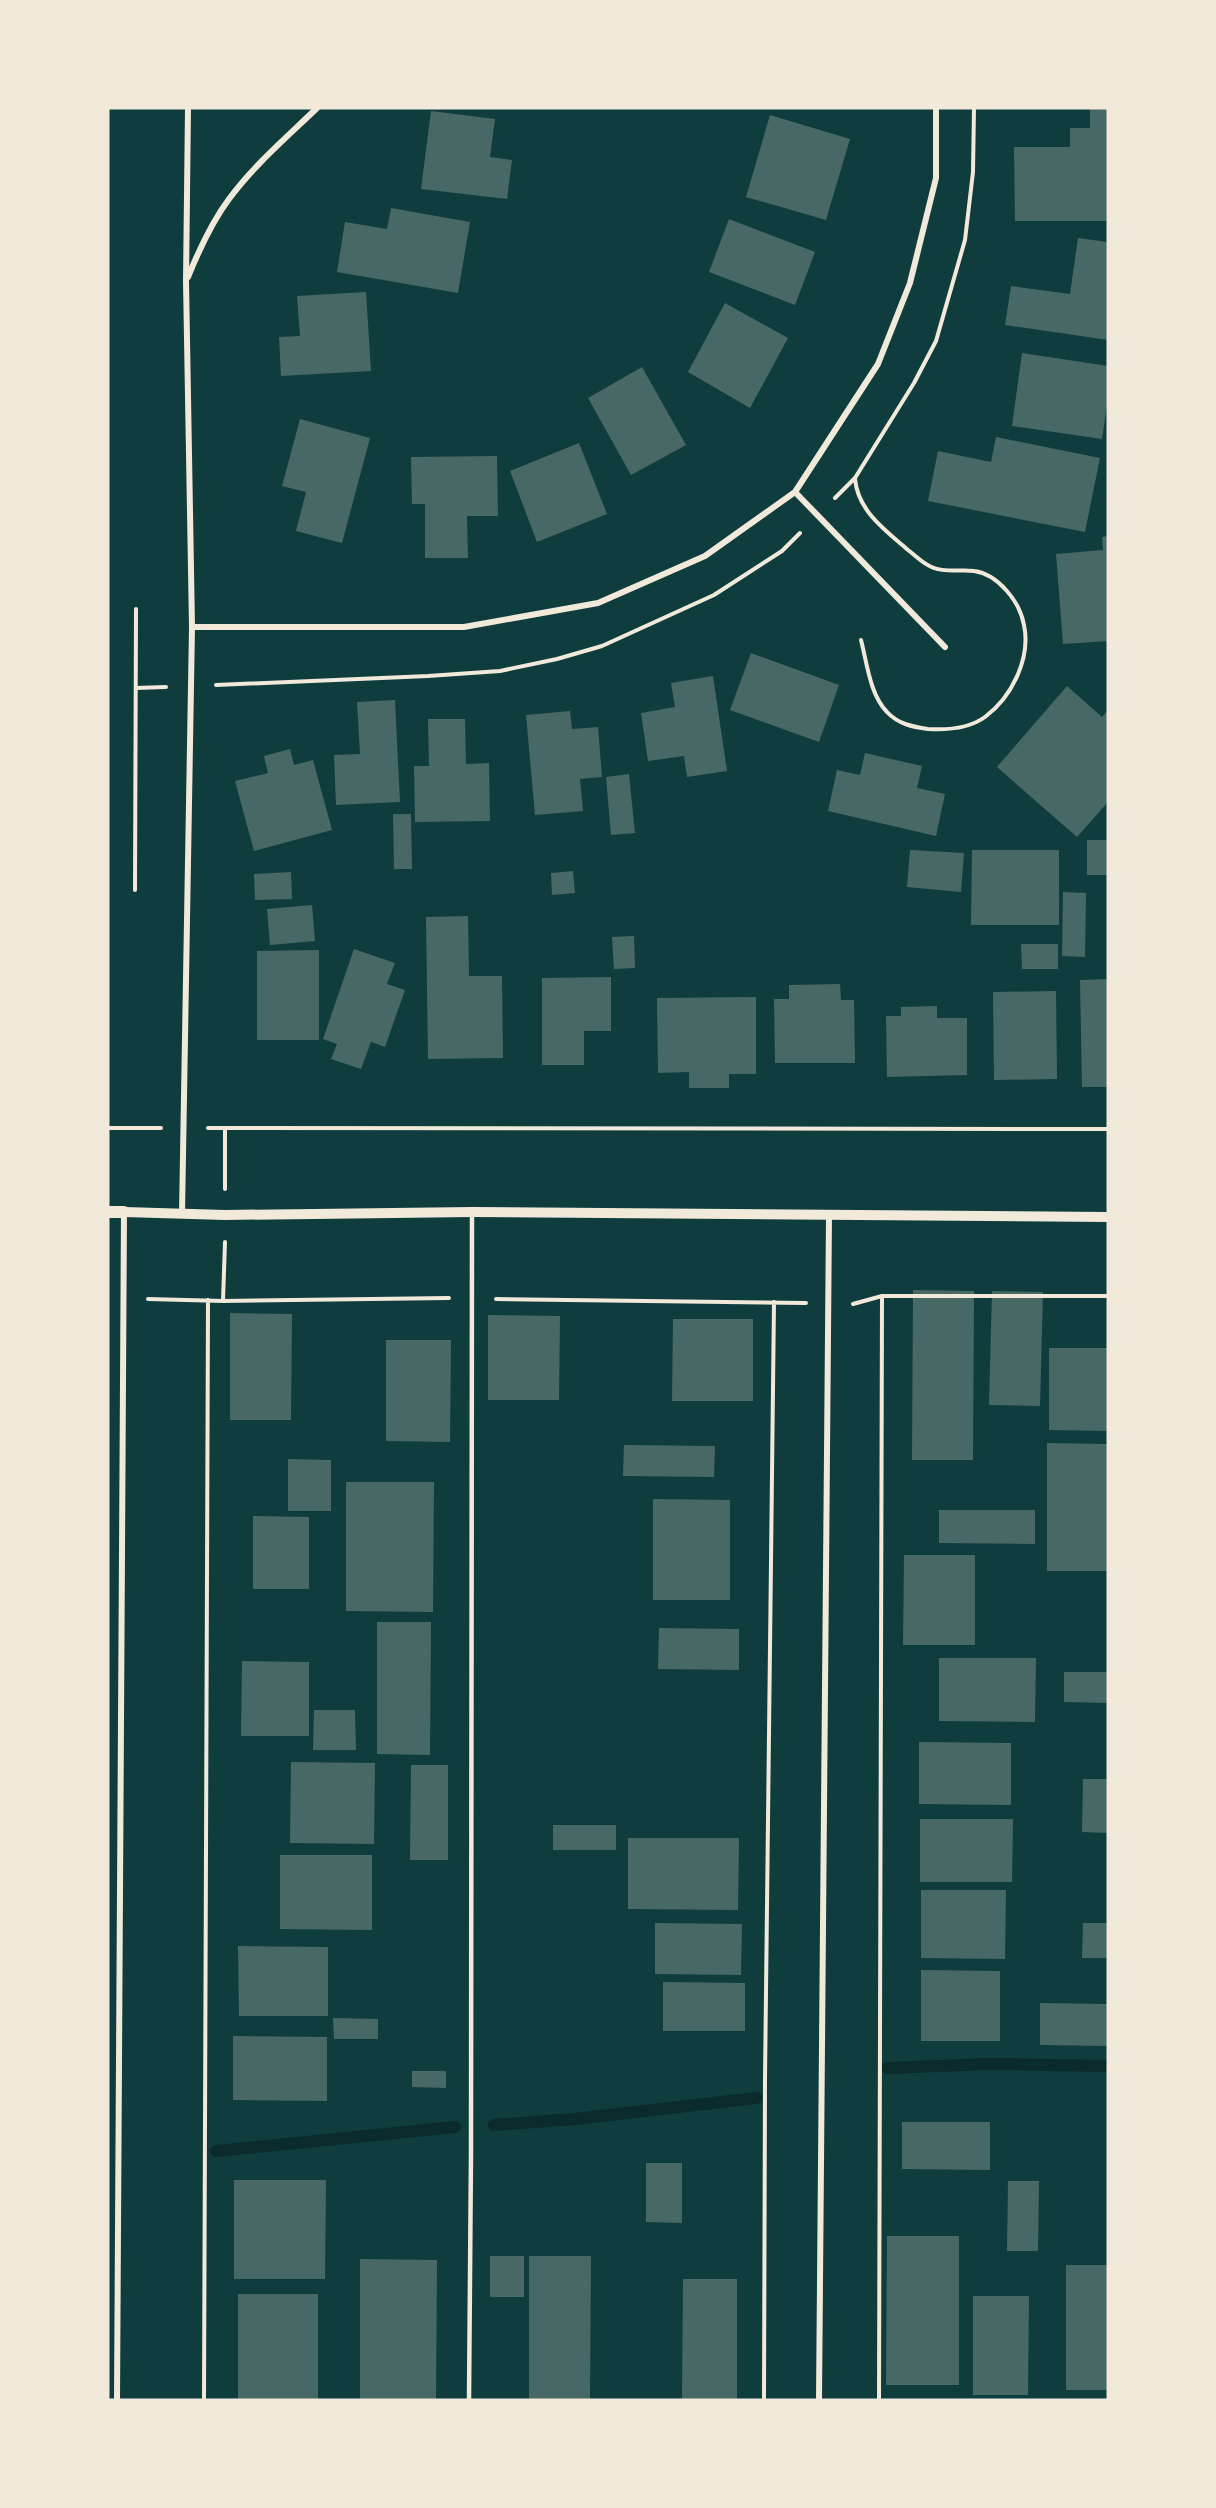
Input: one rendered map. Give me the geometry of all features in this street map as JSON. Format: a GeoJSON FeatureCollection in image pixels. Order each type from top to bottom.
{"type":"FeatureCollection","features":[{"type":"Feature","properties":{"kind":"main road"},"geometry":{"type":"LineString","coordinates":[[108,1212],[124,1212]]}},
{"type":"Feature","properties":{"kind":"street"},"geometry":{"type":"LineString","coordinates":[[182,1214],[192,686],[186,280],[188,108]]}},
{"type":"Feature","properties":{"kind":"street"},"geometry":{"type":"LineString","coordinates":[[186,280],[203,240],[228,199],[246,177],[317,108]]}},
{"type":"Feature","properties":{"kind":"street"},"geometry":{"type":"LineString","coordinates":[[192,627],[464,627],[598,603],[705,556],[795,492],[878,364],[910,283],[936,178],[936,108]]}},
{"type":"Feature","properties":{"kind":"street"},"geometry":{"type":"LineString","coordinates":[[795,492],[945,647]]}},
{"type":"Feature","properties":{"kind":"street"},"geometry":{"type":"LineString","coordinates":[[117,2400],[124,1212],[1108,1217]]}},
{"type":"Feature","properties":{"kind":"street"},"geometry":{"type":"LineString","coordinates":[[819,2400],[829,1216]]}},
{"type":"Feature","properties":{"kind":"lane"},"geometry":{"type":"LineString","coordinates":[[469,2400],[472,1212]]}},
{"type":"Feature","properties":{"kind":"path"},"geometry":{"type":"LineString","coordinates":[[855,478],[914,383],[936,341],[965,240],[973,172],[974,108]]}},
{"type":"Feature","properties":{"kind":"path"},"geometry":{"type":"LineString","coordinates":[[136,688],[428,676],[500,671],[557,659],[602,646],[714,595],[782,551]]}},
{"type":"Feature","properties":{"kind":"path"},"geometry":{"type":"LineString","coordinates":[[135,890],[136,609]]}},
{"type":"Feature","properties":{"kind":"path"},"geometry":{"type":"LineString","coordinates":[[108,1128],[1108,1129]]}},
{"type":"Feature","properties":{"kind":"path"},"geometry":{"type":"LineString","coordinates":[[879,2400],[882,1296],[1108,1296]]}},
{"type":"Feature","properties":{"kind":"path"},"geometry":{"type":"LineString","coordinates":[[124,1299],[208,1300],[204,2400]]}},
{"type":"Feature","properties":{"kind":"path"},"geometry":{"type":"LineString","coordinates":[[764,2400],[765,2079],[774,1302]]}},
{"type":"Feature","properties":{"kind":"building"},"geometry":{"type":"Polygon","coordinates":[[[1090,108],[1108,108],[1108,221],[1015,221],[1014,147],[1070,147],[1070,128],[1090,128],[1090,108]]]}},
{"type":"Feature","properties":{"kind":"building"},"geometry":{"type":"Polygon","coordinates":[[[431,111],[495,119],[490,157],[512,160],[507,199],[421,189],[431,111]]]}},
{"type":"Feature","properties":{"kind":"building"},"geometry":{"type":"Polygon","coordinates":[[[770,115],[850,139],[826,220],[746,197],[770,115]]]}},
{"type":"Feature","properties":{"kind":"building"},"geometry":{"type":"Polygon","coordinates":[[[391,208],[470,222],[458,293],[337,272],[345,222],[387,229],[391,208]]]}},
{"type":"Feature","properties":{"kind":"building"},"geometry":{"type":"Polygon","coordinates":[[[729,219],[815,252],[795,305],[709,272],[729,219]]]}},
{"type":"Feature","properties":{"kind":"building"},"geometry":{"type":"Polygon","coordinates":[[[1078,238],[1108,242],[1108,340],[1005,325],[1011,286],[1070,294],[1078,238]]]}},
{"type":"Feature","properties":{"kind":"building"},"geometry":{"type":"Polygon","coordinates":[[[366,292],[371,371],[281,376],[279,337],[300,336],[297,296],[366,292]]]}},
{"type":"Feature","properties":{"kind":"building"},"geometry":{"type":"Polygon","coordinates":[[[725,303],[788,338],[750,408],[688,372],[725,303]]]}},
{"type":"Feature","properties":{"kind":"building"},"geometry":{"type":"Polygon","coordinates":[[[1022,353],[1108,366],[1108,398],[1102,439],[1012,426],[1022,353]]]}},
{"type":"Feature","properties":{"kind":"building"},"geometry":{"type":"Polygon","coordinates":[[[642,367],[686,445],[631,475],[588,398],[642,367]]]}},
{"type":"Feature","properties":{"kind":"building"},"geometry":{"type":"Polygon","coordinates":[[[300,419],[370,438],[342,543],[296,531],[306,492],[282,486],[300,419]]]}},
{"type":"Feature","properties":{"kind":"building"},"geometry":{"type":"Polygon","coordinates":[[[996,437],[1100,458],[1085,532],[928,501],[938,451],[991,462],[996,437]]]}},
{"type":"Feature","properties":{"kind":"building"},"geometry":{"type":"Polygon","coordinates":[[[579,443],[607,514],[537,542],[510,471],[579,443]]]}},
{"type":"Feature","properties":{"kind":"building"},"geometry":{"type":"Polygon","coordinates":[[[497,456],[498,516],[467,516],[468,558],[425,558],[425,504],[412,504],[411,457],[497,456]]]}},
{"type":"Feature","properties":{"kind":"building"},"geometry":{"type":"Polygon","coordinates":[[[1108,536],[1108,641],[1063,644],[1056,554],[1103,550],[1102,537],[1108,536]]]}},
{"type":"Feature","properties":{"kind":"building"},"geometry":{"type":"Polygon","coordinates":[[[751,653],[839,685],[819,742],[730,710],[751,653]]]}},
{"type":"Feature","properties":{"kind":"building"},"geometry":{"type":"Polygon","coordinates":[[[713,676],[727,771],[687,777],[684,756],[648,761],[641,713],[675,707],[671,683],[713,676]]]}},
{"type":"Feature","properties":{"kind":"building"},"geometry":{"type":"Polygon","coordinates":[[[1067,686],[1102,717],[1108,710],[1108,802],[1077,837],[997,767],[1067,686]]]}},
{"type":"Feature","properties":{"kind":"building"},"geometry":{"type":"Polygon","coordinates":[[[395,700],[400,802],[336,805],[334,755],[360,754],[357,702],[395,700]]]}},
{"type":"Feature","properties":{"kind":"building"},"geometry":{"type":"Polygon","coordinates":[[[570,711],[572,729],[598,727],[602,777],[580,779],[583,811],[535,815],[526,715],[570,711]]]}},
{"type":"Feature","properties":{"kind":"building"},"geometry":{"type":"Polygon","coordinates":[[[428,719],[465,719],[466,764],[489,763],[490,821],[415,822],[414,766],[429,766],[428,719]]]}},
{"type":"Feature","properties":{"kind":"building"},"geometry":{"type":"Polygon","coordinates":[[[290,749],[294,765],[313,760],[332,830],[254,851],[235,781],[268,773],[264,756],[290,749]]]}},
{"type":"Feature","properties":{"kind":"building"},"geometry":{"type":"Polygon","coordinates":[[[865,753],[922,766],[917,788],[945,794],[936,836],[828,811],[837,770],[860,775],[865,753]]]}},
{"type":"Feature","properties":{"kind":"building"},"geometry":{"type":"Polygon","coordinates":[[[629,774],[635,833],[611,835],[606,777],[629,774]]]}},
{"type":"Feature","properties":{"kind":"building"},"geometry":{"type":"Polygon","coordinates":[[[393,814],[411,814],[412,869],[394,869],[393,814]]]}},
{"type":"Feature","properties":{"kind":"building"},"geometry":{"type":"Polygon","coordinates":[[[1087,840],[1108,840],[1108,875],[1087,875],[1087,840]]]}},
{"type":"Feature","properties":{"kind":"building"},"geometry":{"type":"Polygon","coordinates":[[[910,850],[964,853],[961,892],[907,887],[910,850]]]}},
{"type":"Feature","properties":{"kind":"building"},"geometry":{"type":"Polygon","coordinates":[[[972,850],[1059,850],[1059,925],[971,925],[972,850]]]}},
{"type":"Feature","properties":{"kind":"building"},"geometry":{"type":"Polygon","coordinates":[[[573,871],[575,893],[552,895],[551,873],[573,871]]]}},
{"type":"Feature","properties":{"kind":"building"},"geometry":{"type":"Polygon","coordinates":[[[291,872],[292,899],[255,900],[254,874],[291,872]]]}},
{"type":"Feature","properties":{"kind":"building"},"geometry":{"type":"Polygon","coordinates":[[[1063,892],[1086,893],[1085,957],[1062,956],[1063,892]]]}},
{"type":"Feature","properties":{"kind":"building"},"geometry":{"type":"Polygon","coordinates":[[[312,905],[315,941],[270,945],[267,909],[312,905]]]}},
{"type":"Feature","properties":{"kind":"building"},"geometry":{"type":"Polygon","coordinates":[[[468,916],[469,976],[502,976],[503,1058],[428,1059],[426,917],[468,916]]]}},
{"type":"Feature","properties":{"kind":"building"},"geometry":{"type":"Polygon","coordinates":[[[634,936],[635,968],[614,969],[612,937],[634,936]]]}},
{"type":"Feature","properties":{"kind":"building"},"geometry":{"type":"Polygon","coordinates":[[[1021,944],[1058,944],[1058,969],[1022,969],[1021,944]]]}},
{"type":"Feature","properties":{"kind":"building"},"geometry":{"type":"Polygon","coordinates":[[[354,949],[395,963],[387,984],[405,990],[385,1047],[371,1042],[361,1069],[331,1059],[337,1044],[323,1039],[354,949]]]}},
{"type":"Feature","properties":{"kind":"building"},"geometry":{"type":"Polygon","coordinates":[[[319,950],[319,1040],[257,1040],[257,951],[319,950]]]}},
{"type":"Feature","properties":{"kind":"building"},"geometry":{"type":"Polygon","coordinates":[[[611,977],[611,1031],[584,1031],[584,1065],[542,1065],[542,978],[611,977]]]}},
{"type":"Feature","properties":{"kind":"building"},"geometry":{"type":"Polygon","coordinates":[[[1108,979],[1108,1087],[1082,1087],[1080,980],[1108,979]]]}},
{"type":"Feature","properties":{"kind":"building"},"geometry":{"type":"Polygon","coordinates":[[[840,984],[841,1000],[854,1000],[855,1063],[775,1063],[774,999],[789,999],[789,985],[840,984]]]}},
{"type":"Feature","properties":{"kind":"building"},"geometry":{"type":"Polygon","coordinates":[[[1056,991],[1057,1079],[994,1080],[993,992],[1056,991]]]}},
{"type":"Feature","properties":{"kind":"building"},"geometry":{"type":"Polygon","coordinates":[[[756,997],[756,1074],[729,1074],[729,1088],[689,1088],[689,1072],[658,1073],[657,998],[756,997]]]}},
{"type":"Feature","properties":{"kind":"building"},"geometry":{"type":"Polygon","coordinates":[[[937,1006],[937,1018],[967,1018],[967,1075],[887,1077],[886,1016],[901,1016],[901,1007],[937,1006]]]}},
{"type":"Feature","properties":{"kind":"building"},"geometry":{"type":"Polygon","coordinates":[[[913,1290],[974,1291],[973,1460],[912,1460],[913,1290]]]}},
{"type":"Feature","properties":{"kind":"building"},"geometry":{"type":"Polygon","coordinates":[[[992,1291],[1043,1292],[1040,1406],[989,1405],[992,1291]]]}},
{"type":"Feature","properties":{"kind":"building"},"geometry":{"type":"Polygon","coordinates":[[[230,1313],[292,1314],[291,1420],[230,1420],[230,1313]]]}},
{"type":"Feature","properties":{"kind":"building"},"geometry":{"type":"Polygon","coordinates":[[[488,1315],[560,1316],[559,1400],[488,1400],[488,1315]]]}},
{"type":"Feature","properties":{"kind":"building"},"geometry":{"type":"Polygon","coordinates":[[[673,1319],[753,1319],[753,1401],[672,1401],[673,1319]]]}},
{"type":"Feature","properties":{"kind":"building"},"geometry":{"type":"Polygon","coordinates":[[[386,1340],[451,1340],[450,1442],[386,1441],[386,1340]]]}},
{"type":"Feature","properties":{"kind":"building"},"geometry":{"type":"Polygon","coordinates":[[[1049,1348],[1108,1348],[1108,1431],[1049,1430],[1049,1348]]]}},
{"type":"Feature","properties":{"kind":"building"},"geometry":{"type":"Polygon","coordinates":[[[1047,1443],[1108,1444],[1108,1571],[1047,1571],[1047,1443]]]}},
{"type":"Feature","properties":{"kind":"building"},"geometry":{"type":"Polygon","coordinates":[[[624,1445],[715,1446],[714,1477],[623,1476],[624,1445]]]}},
{"type":"Feature","properties":{"kind":"building"},"geometry":{"type":"Polygon","coordinates":[[[288,1459],[331,1460],[331,1511],[288,1511],[288,1459]]]}},
{"type":"Feature","properties":{"kind":"building"},"geometry":{"type":"Polygon","coordinates":[[[346,1482],[434,1482],[433,1612],[346,1611],[346,1482]]]}},
{"type":"Feature","properties":{"kind":"building"},"geometry":{"type":"Polygon","coordinates":[[[653,1499],[730,1500],[730,1600],[653,1600],[653,1499]]]}},
{"type":"Feature","properties":{"kind":"building"},"geometry":{"type":"Polygon","coordinates":[[[939,1510],[1035,1510],[1035,1544],[939,1543],[939,1510]]]}},
{"type":"Feature","properties":{"kind":"building"},"geometry":{"type":"Polygon","coordinates":[[[253,1516],[309,1517],[309,1589],[253,1589],[253,1516]]]}},
{"type":"Feature","properties":{"kind":"building"},"geometry":{"type":"Polygon","coordinates":[[[904,1555],[975,1555],[975,1645],[903,1645],[904,1555]]]}},
{"type":"Feature","properties":{"kind":"building"},"geometry":{"type":"Polygon","coordinates":[[[377,1622],[431,1622],[430,1755],[377,1754],[377,1622]]]}},
{"type":"Feature","properties":{"kind":"building"},"geometry":{"type":"Polygon","coordinates":[[[659,1628],[739,1629],[739,1670],[658,1669],[659,1628]]]}},
{"type":"Feature","properties":{"kind":"building"},"geometry":{"type":"Polygon","coordinates":[[[939,1658],[1036,1658],[1035,1722],[939,1721],[939,1658]]]}},
{"type":"Feature","properties":{"kind":"building"},"geometry":{"type":"Polygon","coordinates":[[[242,1661],[309,1662],[309,1736],[241,1736],[242,1661]]]}},
{"type":"Feature","properties":{"kind":"building"},"geometry":{"type":"Polygon","coordinates":[[[1064,1672],[1108,1672],[1108,1703],[1064,1702],[1064,1672]]]}},
{"type":"Feature","properties":{"kind":"building"},"geometry":{"type":"Polygon","coordinates":[[[314,1710],[355,1710],[356,1750],[313,1750],[314,1710]]]}},
{"type":"Feature","properties":{"kind":"building"},"geometry":{"type":"Polygon","coordinates":[[[919,1742],[1011,1743],[1011,1805],[919,1804],[919,1742]]]}},
{"type":"Feature","properties":{"kind":"building"},"geometry":{"type":"Polygon","coordinates":[[[291,1762],[375,1763],[374,1844],[290,1843],[291,1762]]]}},
{"type":"Feature","properties":{"kind":"building"},"geometry":{"type":"Polygon","coordinates":[[[411,1765],[448,1765],[448,1860],[410,1860],[411,1765]]]}},
{"type":"Feature","properties":{"kind":"building"},"geometry":{"type":"Polygon","coordinates":[[[1083,1779],[1108,1779],[1108,1833],[1082,1832],[1083,1779]]]}},
{"type":"Feature","properties":{"kind":"building"},"geometry":{"type":"Polygon","coordinates":[[[920,1819],[1013,1819],[1012,1882],[920,1882],[920,1819]]]}},
{"type":"Feature","properties":{"kind":"building"},"geometry":{"type":"Polygon","coordinates":[[[553,1825],[616,1825],[616,1850],[553,1850],[553,1825]]]}},
{"type":"Feature","properties":{"kind":"building"},"geometry":{"type":"Polygon","coordinates":[[[628,1838],[739,1838],[738,1910],[628,1909],[628,1838]]]}},
{"type":"Feature","properties":{"kind":"building"},"geometry":{"type":"Polygon","coordinates":[[[280,1855],[372,1855],[372,1930],[280,1929],[280,1855]]]}},
{"type":"Feature","properties":{"kind":"building"},"geometry":{"type":"Polygon","coordinates":[[[921,1890],[1006,1890],[1005,1959],[921,1958],[921,1890]]]}},
{"type":"Feature","properties":{"kind":"building"},"geometry":{"type":"Polygon","coordinates":[[[655,1923],[742,1924],[741,1975],[655,1974],[655,1923]]]}},
{"type":"Feature","properties":{"kind":"building"},"geometry":{"type":"Polygon","coordinates":[[[1083,1923],[1108,1923],[1108,1958],[1082,1958],[1083,1923]]]}},
{"type":"Feature","properties":{"kind":"building"},"geometry":{"type":"Polygon","coordinates":[[[238,1946],[328,1947],[328,2016],[239,2016],[238,1946]]]}},
{"type":"Feature","properties":{"kind":"building"},"geometry":{"type":"Polygon","coordinates":[[[921,1970],[1000,1971],[1000,2041],[921,2041],[921,1970]]]}},
{"type":"Feature","properties":{"kind":"building"},"geometry":{"type":"Polygon","coordinates":[[[663,1982],[745,1983],[745,2031],[663,2031],[663,1982]]]}},
{"type":"Feature","properties":{"kind":"building"},"geometry":{"type":"Polygon","coordinates":[[[1040,2003],[1108,2004],[1108,2046],[1040,2045],[1040,2003]]]}},
{"type":"Feature","properties":{"kind":"building"},"geometry":{"type":"Polygon","coordinates":[[[333,2018],[378,2019],[378,2039],[334,2039],[333,2018]]]}},
{"type":"Feature","properties":{"kind":"building"},"geometry":{"type":"Polygon","coordinates":[[[233,2036],[327,2037],[327,2101],[233,2100],[233,2036]]]}},
{"type":"Feature","properties":{"kind":"building"},"geometry":{"type":"Polygon","coordinates":[[[412,2071],[446,2071],[446,2088],[412,2087],[412,2071]]]}},
{"type":"Feature","properties":{"kind":"building"},"geometry":{"type":"Polygon","coordinates":[[[902,2122],[990,2122],[990,2170],[902,2169],[902,2122]]]}},
{"type":"Feature","properties":{"kind":"building"},"geometry":{"type":"Polygon","coordinates":[[[646,2163],[682,2163],[682,2223],[646,2222],[646,2163]]]}},
{"type":"Feature","properties":{"kind":"building"},"geometry":{"type":"Polygon","coordinates":[[[234,2180],[326,2180],[325,2279],[234,2279],[234,2180]]]}},
{"type":"Feature","properties":{"kind":"building"},"geometry":{"type":"Polygon","coordinates":[[[1008,2181],[1039,2181],[1038,2251],[1007,2251],[1008,2181]]]}},
{"type":"Feature","properties":{"kind":"building"},"geometry":{"type":"Polygon","coordinates":[[[887,2236],[959,2236],[959,2385],[886,2385],[887,2236]]]}},
{"type":"Feature","properties":{"kind":"building"},"geometry":{"type":"Polygon","coordinates":[[[490,2256],[524,2256],[524,2297],[490,2297],[490,2256]]]}},
{"type":"Feature","properties":{"kind":"building"},"geometry":{"type":"Polygon","coordinates":[[[529,2256],[591,2256],[590,2400],[529,2400],[529,2256]]]}},
{"type":"Feature","properties":{"kind":"building"},"geometry":{"type":"Polygon","coordinates":[[[360,2259],[437,2260],[436,2400],[360,2400],[360,2259]]]}},
{"type":"Feature","properties":{"kind":"building"},"geometry":{"type":"Polygon","coordinates":[[[1066,2265],[1108,2265],[1108,2390],[1066,2390],[1066,2265]]]}},
{"type":"Feature","properties":{"kind":"building"},"geometry":{"type":"Polygon","coordinates":[[[683,2279],[737,2279],[737,2400],[682,2400],[683,2279]]]}},
{"type":"Feature","properties":{"kind":"building"},"geometry":{"type":"Polygon","coordinates":[[[238,2294],[318,2294],[318,2400],[238,2400],[238,2294]]]}},
{"type":"Feature","properties":{"kind":"building"},"geometry":{"type":"Polygon","coordinates":[[[973,2296],[1029,2296],[1028,2395],[973,2395],[973,2296]]]}},
{"type":"Feature","properties":{"kind":"waterway"},"geometry":{"type":"LineString","coordinates":[[887,2068],[990,2064],[1108,2066]]}},
{"type":"Feature","properties":{"kind":"waterway"},"geometry":{"type":"LineString","coordinates":[[494,2125],[575,2119],[756,2098]]}},
{"type":"Feature","properties":{"kind":"waterway"},"geometry":{"type":"LineString","coordinates":[[216,2151],[455,2127]]}}]}
